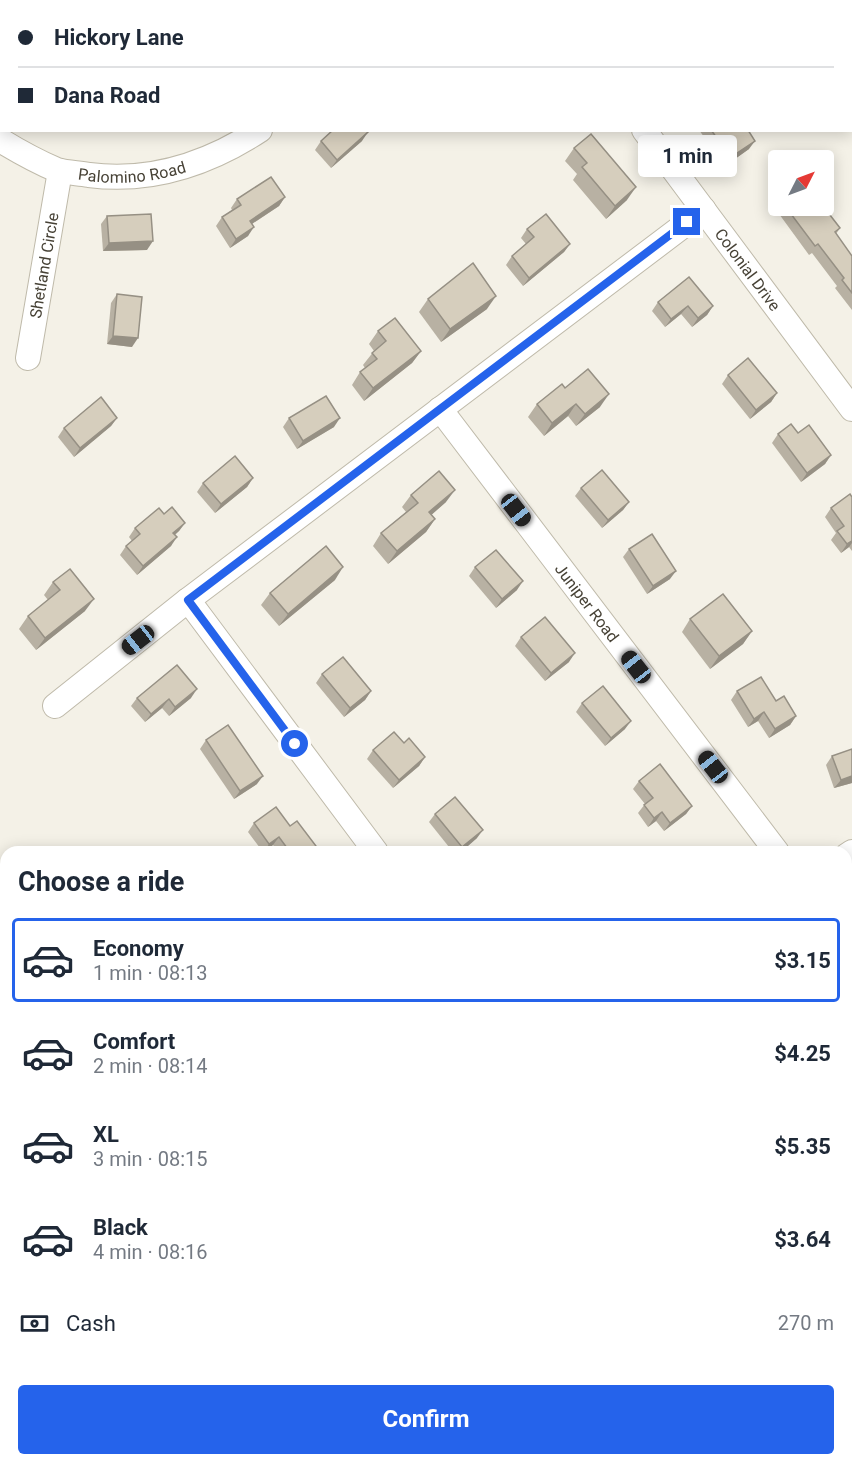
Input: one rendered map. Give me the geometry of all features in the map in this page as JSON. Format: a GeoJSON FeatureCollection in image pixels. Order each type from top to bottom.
{"type":"FeatureCollection","features":[{"type":"Feature","properties":{"kind":"street","name":"Colonial Drive"},"geometry":{"type":"LineString","coordinates":[[646,132],[852,409]]}},
{"type":"Feature","properties":{"kind":"street","name":"Palomino Road"},"geometry":{"type":"LineString","coordinates":[[0,140],[60,171],[108,177],[156,175],[216,155],[248,134]]}},
{"type":"Feature","properties":{"kind":"street","name":"Shetland Circle"},"geometry":{"type":"LineString","coordinates":[[28,358],[60,171]]}},
{"type":"Feature","properties":{"kind":"street"},"geometry":{"type":"LineString","coordinates":[[55,706],[188,600],[704,210]]}},
{"type":"Feature","properties":{"kind":"street","name":"Juniper Road"},"geometry":{"type":"LineString","coordinates":[[440,410],[772,846]]}},
{"type":"Feature","properties":{"kind":"street"},"geometry":{"type":"LineString","coordinates":[[188,600],[372,846]]}},
{"type":"Feature","properties":{"kind":"building"},"geometry":{"type":"Polygon","coordinates":[[[331,132],[368,132],[337,160],[321,141],[331,132]]]}},
{"type":"Feature","properties":{"kind":"building"},"geometry":{"type":"Polygon","coordinates":[[[712,132],[749,132],[755,141],[731,157],[712,132]]]}},
{"type":"Feature","properties":{"kind":"building"},"geometry":{"type":"Polygon","coordinates":[[[591,134],[636,187],[615,206],[582,167],[587,163],[574,148],[591,134]]]}},
{"type":"Feature","properties":{"kind":"building"},"geometry":{"type":"Polygon","coordinates":[[[271,177],[285,197],[250,221],[254,227],[236,239],[222,217],[241,205],[237,199],[271,177]]]}},
{"type":"Feature","properties":{"kind":"building"},"geometry":{"type":"Polygon","coordinates":[[[151,214],[153,241],[109,243],[107,216],[151,214]]]}},
{"type":"Feature","properties":{"kind":"building"},"geometry":{"type":"Polygon","coordinates":[[[546,214],[570,244],[529,278],[512,256],[534,237],[527,229],[546,214]]]}},
{"type":"Feature","properties":{"kind":"building"},"geometry":{"type":"Polygon","coordinates":[[[792,216],[831,216],[840,228],[835,232],[852,256],[852,293],[842,280],[844,278],[818,244],[815,246],[792,216]]]}},
{"type":"Feature","properties":{"kind":"building"},"geometry":{"type":"Polygon","coordinates":[[[473,263],[496,296],[450,329],[428,299],[473,263]]]}},
{"type":"Feature","properties":{"kind":"building"},"geometry":{"type":"Polygon","coordinates":[[[689,277],[713,306],[698,318],[688,306],[671,319],[658,302],[689,277]]]}},
{"type":"Feature","properties":{"kind":"building"},"geometry":{"type":"Polygon","coordinates":[[[117,294],[142,297],[138,338],[113,336],[117,294]]]}},
{"type":"Feature","properties":{"kind":"building"},"geometry":{"type":"Polygon","coordinates":[[[395,318],[421,351],[373,388],[360,372],[377,359],[372,353],[386,341],[378,331],[395,318]]]}},
{"type":"Feature","properties":{"kind":"building"},"geometry":{"type":"Polygon","coordinates":[[[748,358],[777,393],[756,410],[728,375],[748,358]]]}},
{"type":"Feature","properties":{"kind":"building"},"geometry":{"type":"Polygon","coordinates":[[[588,369],[609,394],[585,414],[576,404],[552,423],[537,404],[562,384],[565,388],[588,369]]]}},
{"type":"Feature","properties":{"kind":"building"},"geometry":{"type":"Polygon","coordinates":[[[326,396],[340,418],[303,441],[289,418],[326,396]]]}},
{"type":"Feature","properties":{"kind":"building"},"geometry":{"type":"Polygon","coordinates":[[[101,397],[117,418],[80,448],[64,428],[101,397]]]}},
{"type":"Feature","properties":{"kind":"building"},"geometry":{"type":"Polygon","coordinates":[[[791,424],[798,433],[809,425],[831,455],[807,473],[778,434],[791,424]]]}},
{"type":"Feature","properties":{"kind":"building"},"geometry":{"type":"Polygon","coordinates":[[[235,456],[253,478],[221,504],[203,483],[235,456]]]}},
{"type":"Feature","properties":{"kind":"building"},"geometry":{"type":"Polygon","coordinates":[[[602,470],[629,502],[608,520],[581,488],[602,470]]]}},
{"type":"Feature","properties":{"kind":"building"},"geometry":{"type":"Polygon","coordinates":[[[439,471],[455,490],[429,512],[435,519],[397,551],[381,533],[418,503],[411,495],[439,471]]]}},
{"type":"Feature","properties":{"kind":"building"},"geometry":{"type":"Polygon","coordinates":[[[850,494],[852,497],[852,541],[847,544],[837,531],[844,526],[831,508],[850,494]]]}},
{"type":"Feature","properties":{"kind":"building"},"geometry":{"type":"Polygon","coordinates":[[[172,507],[185,523],[173,533],[177,537],[143,566],[126,546],[140,534],[135,528],[159,508],[164,514],[172,507]]]}},
{"type":"Feature","properties":{"kind":"building"},"geometry":{"type":"Polygon","coordinates":[[[652,534],[676,571],[653,586],[629,549],[652,534]]]}},
{"type":"Feature","properties":{"kind":"building"},"geometry":{"type":"Polygon","coordinates":[[[326,546],[343,567],[288,614],[270,593],[326,546]]]}},
{"type":"Feature","properties":{"kind":"building"},"geometry":{"type":"Polygon","coordinates":[[[496,550],[523,581],[502,599],[475,567],[496,550]]]}},
{"type":"Feature","properties":{"kind":"building"},"geometry":{"type":"Polygon","coordinates":[[[70,569],[94,599],[45,638],[28,616],[60,590],[53,582],[70,569]]]}},
{"type":"Feature","properties":{"kind":"building"},"geometry":{"type":"Polygon","coordinates":[[[723,594],[752,631],[719,656],[690,619],[723,594]]]}},
{"type":"Feature","properties":{"kind":"building"},"geometry":{"type":"Polygon","coordinates":[[[545,617],[575,653],[551,673],[521,637],[545,617]]]}},
{"type":"Feature","properties":{"kind":"building"},"geometry":{"type":"Polygon","coordinates":[[[343,657],[371,691],[350,708],[322,674],[343,657]]]}},
{"type":"Feature","properties":{"kind":"building"},"geometry":{"type":"Polygon","coordinates":[[[177,665],[197,689],[175,707],[169,699],[151,714],[137,698],[177,665]]]}},
{"type":"Feature","properties":{"kind":"building"},"geometry":{"type":"Polygon","coordinates":[[[761,677],[776,701],[784,696],[796,716],[775,729],[764,712],[754,719],[737,691],[761,677]]]}},
{"type":"Feature","properties":{"kind":"building"},"geometry":{"type":"Polygon","coordinates":[[[603,686],[631,721],[611,738],[582,703],[603,686]]]}},
{"type":"Feature","properties":{"kind":"building"},"geometry":{"type":"Polygon","coordinates":[[[228,725],[263,776],[240,791],[206,740],[228,725]]]}},
{"type":"Feature","properties":{"kind":"building"},"geometry":{"type":"Polygon","coordinates":[[[394,732],[404,743],[409,738],[425,757],[399,780],[373,750],[394,732]]]}},
{"type":"Feature","properties":{"kind":"building"},"geometry":{"type":"Polygon","coordinates":[[[852,749],[852,776],[841,780],[832,756],[852,749]]]}},
{"type":"Feature","properties":{"kind":"building"},"geometry":{"type":"Polygon","coordinates":[[[660,764],[692,806],[670,823],[662,812],[654,818],[644,805],[653,798],[639,781],[660,764]]]}},
{"type":"Feature","properties":{"kind":"building"},"geometry":{"type":"Polygon","coordinates":[[[455,797],[483,830],[461,846],[435,814],[455,797]]]}},
{"type":"Feature","properties":{"kind":"building"},"geometry":{"type":"Polygon","coordinates":[[[276,807],[290,826],[297,821],[316,846],[286,846],[279,837],[269,844],[254,823],[276,807]]]}},
{"type":"Feature","properties":{"kind":"route"},"geometry":{"type":"LineString","coordinates":[[295,744],[188,600],[687,222]]}}]}
